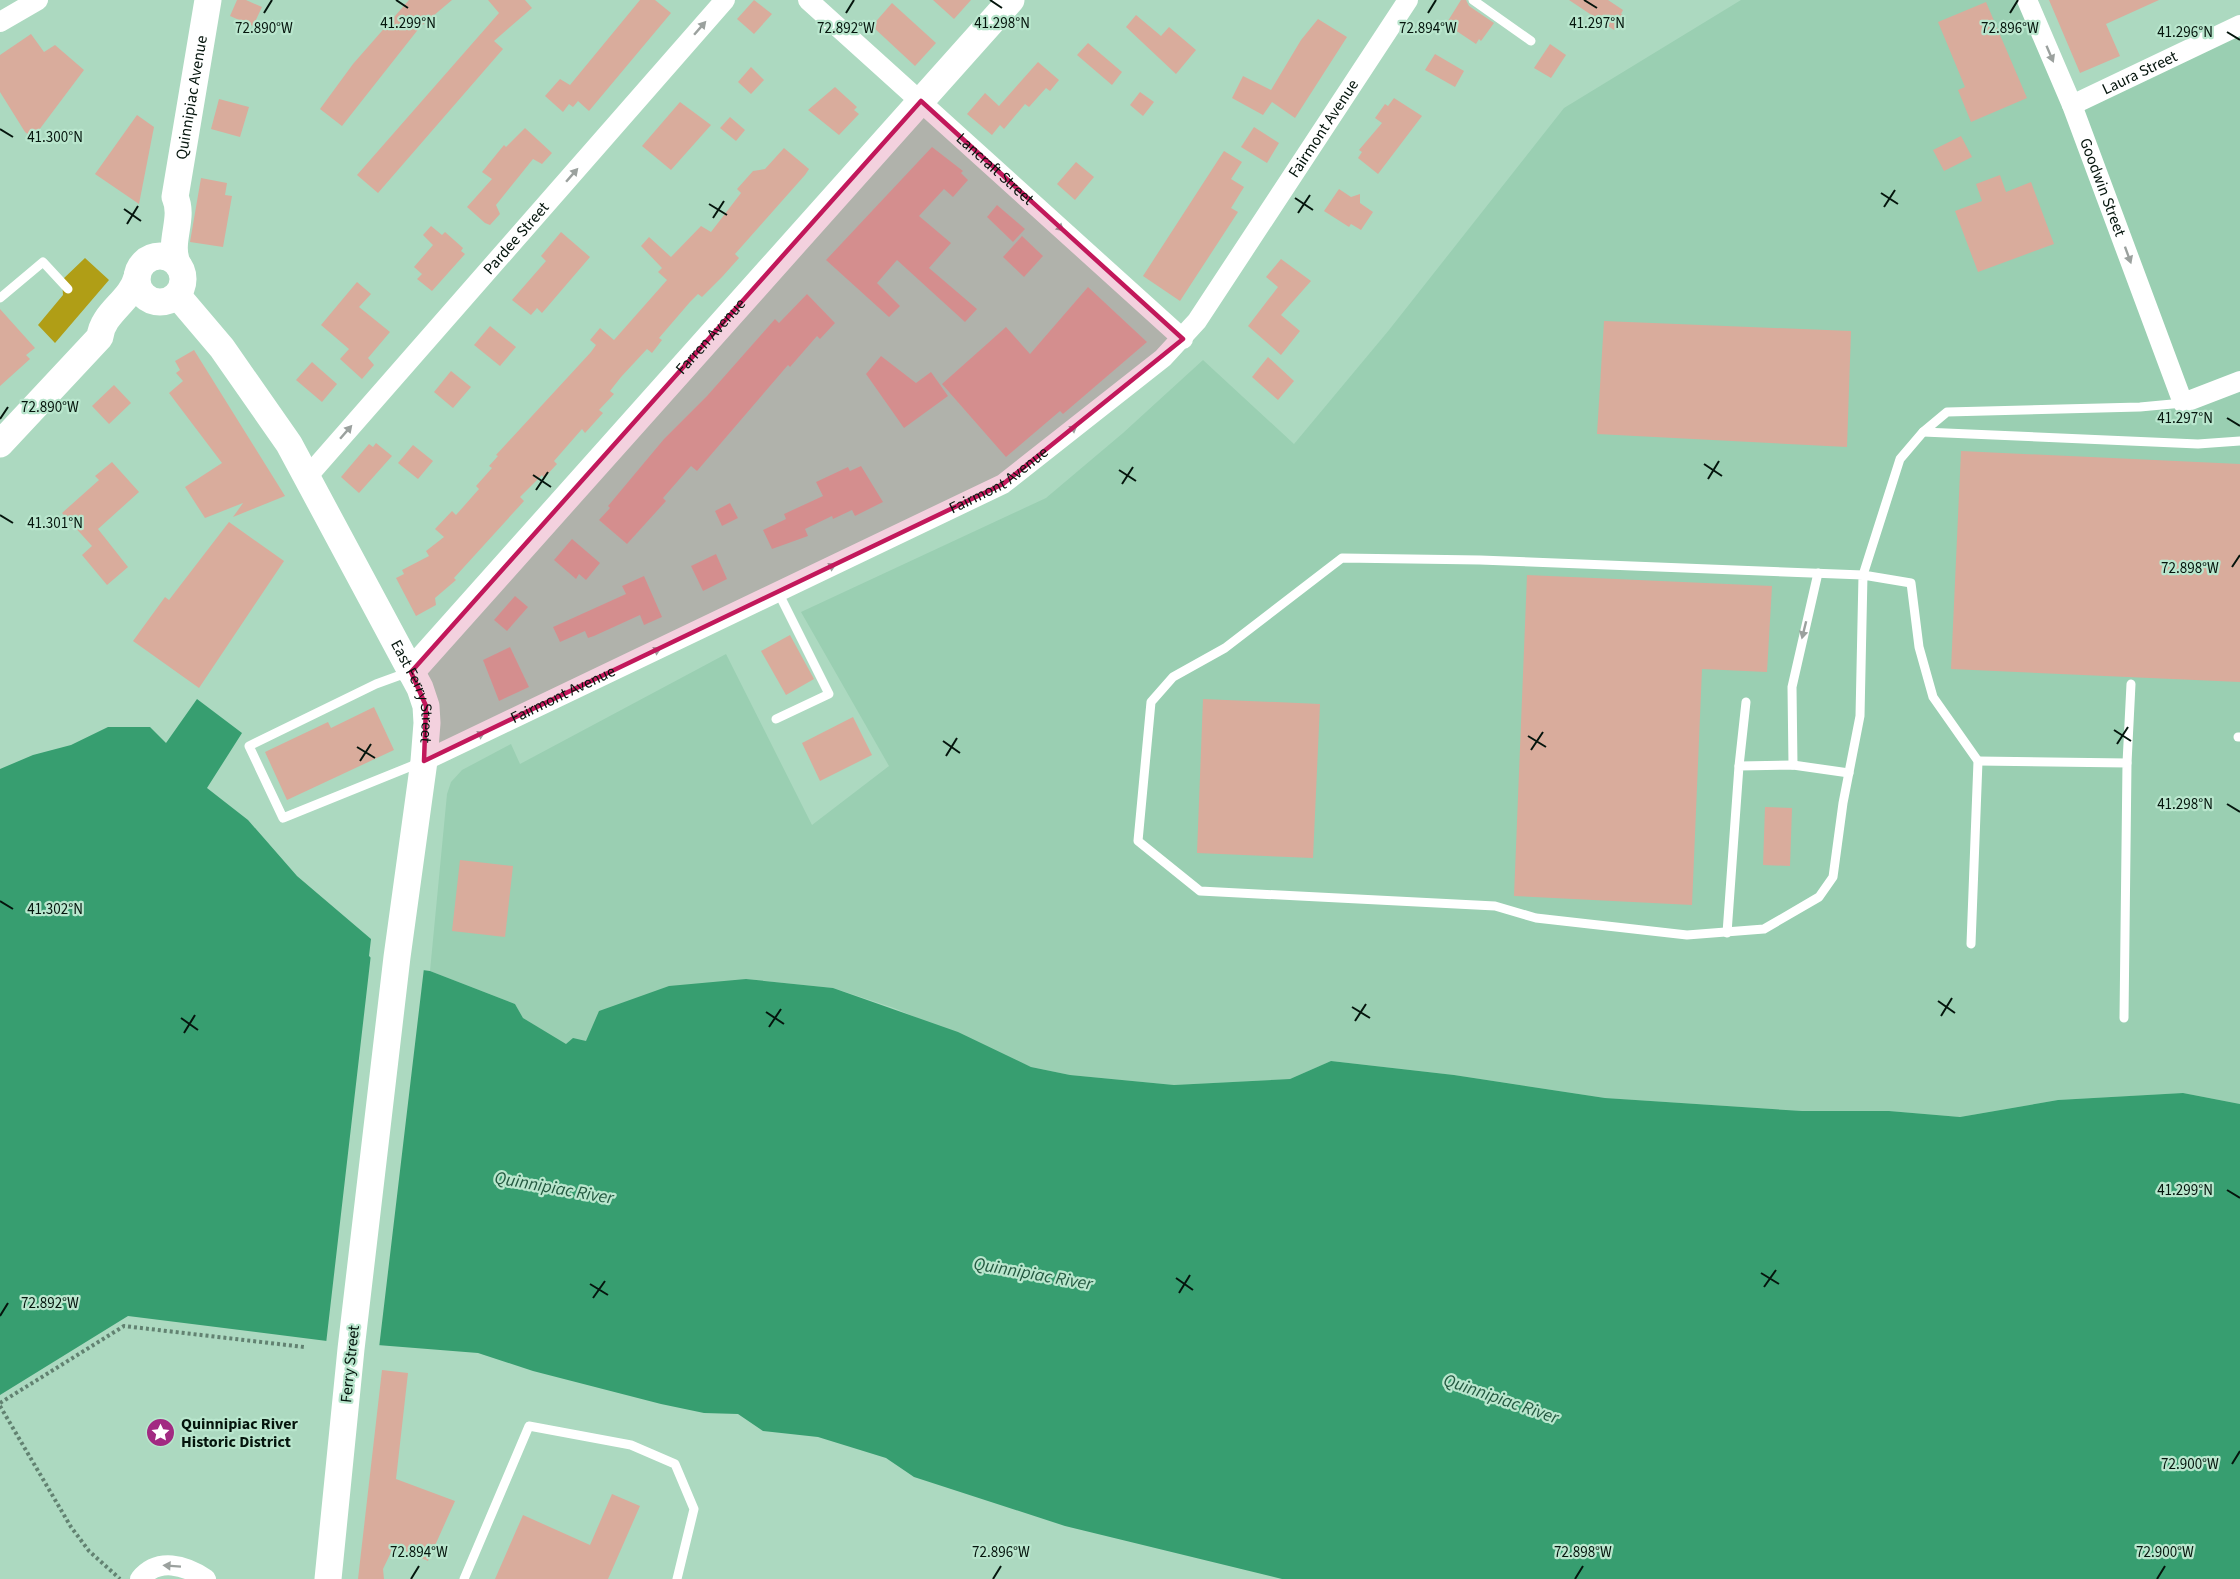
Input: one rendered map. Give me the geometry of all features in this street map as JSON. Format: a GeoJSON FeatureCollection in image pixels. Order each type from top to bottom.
{"type":"FeatureCollection","features":[{"type":"Feature","properties":{"kind":"main road","name":"Quinnipiac Avenue"},"geometry":{"type":"LineString","coordinates":[[178,265],[174,248],[179,209],[175,197],[208,0]]}},
{"type":"Feature","properties":{"kind":"main road","name":"Farren Avenue"},"geometry":{"type":"LineString","coordinates":[[411,672],[1011,0]]}},
{"type":"Feature","properties":{"kind":"main road","name":"Quinnipiac Avenue"},"geometry":{"type":"LineString","coordinates":[[100,337],[102,324],[128,297],[141,269],[157,244],[165,209],[175,197]]}},
{"type":"Feature","properties":{"kind":"main road"},"geometry":{"type":"LineString","coordinates":[[162,256],[178,265],[183,282],[168,299],[142,294],[141,269],[162,256]]}},
{"type":"Feature","properties":{"kind":"main road","name":"Quinnipiac Avenue"},"geometry":{"type":"LineString","coordinates":[[0,444],[100,337],[113,333],[143,306],[168,299]]}},
{"type":"Feature","properties":{"kind":"main road","name":"East Ferry Street"},"geometry":{"type":"LineString","coordinates":[[168,299],[236,366],[276,423],[308,476],[411,672],[426,706],[424,761],[397,957],[375,1150]]}},
{"type":"Feature","properties":{"kind":"main road","name":"Ferry Street"},"geometry":{"type":"LineString","coordinates":[[328,1579],[351,1349],[375,1150]]}},
{"type":"Feature","properties":{"kind":"street"},"geometry":{"type":"LineString","coordinates":[[0,22],[38,0]]}},
{"type":"Feature","properties":{"kind":"street","name":"Pardee Street"},"geometry":{"type":"LineString","coordinates":[[308,476],[725,0]]}},
{"type":"Feature","properties":{"kind":"street","name":"Lancraft Street"},"geometry":{"type":"LineString","coordinates":[[808,0],[1183,339]]}},
{"type":"Feature","properties":{"kind":"street","name":"Fairmont Avenue"},"geometry":{"type":"LineString","coordinates":[[424,761],[1003,484],[1163,358],[1183,339],[1408,0]]}},
{"type":"Feature","properties":{"kind":"street","name":"Goodwin Street"},"geometry":{"type":"LineString","coordinates":[[2027,0],[2072,105],[2183,403]]}},
{"type":"Feature","properties":{"kind":"street","name":"Laura Street"},"geometry":{"type":"LineString","coordinates":[[2072,105],[2240,25]]}},
{"type":"Feature","properties":{"kind":"street"},"geometry":{"type":"LineString","coordinates":[[2183,403],[2240,381]]}},
{"type":"Feature","properties":{"kind":"street"},"geometry":{"type":"LineString","coordinates":[[140,1579],[156,1566],[169,1565],[184,1567],[206,1579]]}},
{"type":"Feature","properties":{"kind":"lane"},"geometry":{"type":"LineString","coordinates":[[1473,0],[1531,41]]}},
{"type":"Feature","properties":{"kind":"lane"},"geometry":{"type":"LineString","coordinates":[[0,298],[43,262],[68,289]]}},
{"type":"Feature","properties":{"kind":"lane"},"geometry":{"type":"LineString","coordinates":[[1971,944],[1978,761],[1933,697],[1919,647],[1911,583],[1863,575],[1818,573],[1480,560],[1342,558],[1224,648],[1173,677],[1151,702],[1138,841],[1200,891],[1495,906],[1548,920],[1687,935],[1764,929],[1819,897],[1833,877],[1860,716],[1863,575],[1900,459],[1923,432],[1947,412],[2140,407],[2183,403]]}},
{"type":"Feature","properties":{"kind":"lane"},"geometry":{"type":"LineString","coordinates":[[1923,432],[2186,444],[2240,441]]}},
{"type":"Feature","properties":{"kind":"lane"},"geometry":{"type":"LineString","coordinates":[[1793,765],[1792,687],[1818,573]]}},
{"type":"Feature","properties":{"kind":"lane"},"geometry":{"type":"LineString","coordinates":[[776,719],[829,694],[778,592]]}},
{"type":"Feature","properties":{"kind":"lane"},"geometry":{"type":"LineString","coordinates":[[411,672],[376,684],[249,746],[283,818],[424,761]]}},
{"type":"Feature","properties":{"kind":"lane"},"geometry":{"type":"LineString","coordinates":[[2124,1017],[2130,684]]}},
{"type":"Feature","properties":{"kind":"lane"},"geometry":{"type":"LineString","coordinates":[[1727,933],[1746,702]]}},
{"type":"Feature","properties":{"kind":"lane"},"geometry":{"type":"LineString","coordinates":[[1978,761],[2127,763]]}},
{"type":"Feature","properties":{"kind":"lane"},"geometry":{"type":"LineString","coordinates":[[1739,766],[1793,765],[1849,773]]}},
{"type":"Feature","properties":{"kind":"lane"},"geometry":{"type":"LineString","coordinates":[[464,1579],[529,1426],[631,1444],[675,1464],[694,1509],[676,1579]]}},
{"type":"Feature","properties":{"kind":"path"},"geometry":{"type":"LineString","coordinates":[[120,1579],[89,1551],[71,1527],[0,1404],[124,1326],[304,1347]]}},
{"type":"Feature","properties":{"kind":"highlighted area"},"geometry":{"type":"Polygon","coordinates":[[[921,101],[1183,339],[1003,484],[424,761],[426,706],[411,672],[921,101]]]}},
{"type":"Feature","properties":{"kind":"shaded area"},"geometry":{"type":"Polygon","coordinates":[[[1741,0],[2027,0],[2072,105],[2240,25],[2240,1104],[2183,1093],[2058,1100],[1960,1117],[1889,1111],[1802,1111],[1605,1098],[1454,1075],[1331,1061],[1290,1079],[1174,1085],[1070,1075],[1031,1067],[894,1008],[833,988],[746,979],[586,1041],[566,1045],[523,1018],[515,1004],[430,971],[447,794],[451,782],[462,770],[511,744],[520,764],[726,654],[812,825],[889,766],[801,612],[1046,498],[1123,433],[1203,360],[1294,444],[1389,330],[1564,108],[1741,0]]]}},
{"type":"Feature","properties":{"kind":"shaded area"},"geometry":{"type":"Polygon","coordinates":[[[85,258],[109,280],[55,343],[38,325],[63,295],[62,280],[85,258]]]}},
{"type":"Feature","properties":{"kind":"water","name":"Quinnipiac River"},"geometry":{"type":"Polygon","coordinates":[[[197,699],[242,733],[207,788],[248,820],[297,876],[371,939],[369,956],[378,964],[430,971],[515,1004],[523,1018],[566,1044],[573,1038],[586,1041],[599,1011],[669,986],[746,979],[833,988],[958,1032],[1031,1067],[1070,1075],[1174,1085],[1290,1079],[1331,1061],[1454,1075],[1605,1098],[1802,1111],[1889,1111],[1960,1117],[2058,1100],[2183,1093],[2240,1104],[2240,1579],[1282,1579],[1065,1526],[914,1477],[886,1458],[818,1437],[763,1431],[738,1414],[704,1413],[661,1404],[533,1371],[478,1353],[327,1341],[128,1316],[0,1395],[0,769],[33,755],[71,745],[108,727],[150,727],[166,743],[197,699]]]}},
{"type":"Feature","properties":{"kind":"pier"},"geometry":{"type":"Polygon","coordinates":[[[371,954],[379,961],[424,968],[379,1348],[326,1344],[371,954]]]}},
{"type":"Feature","properties":{"kind":"building"},"geometry":{"type":"Polygon","coordinates":[[[237,0],[246,0],[262,7],[253,26],[230,16],[237,0]]]}},
{"type":"Feature","properties":{"kind":"building"},"geometry":{"type":"Polygon","coordinates":[[[409,0],[452,0],[420,27],[342,126],[320,109],[353,64],[409,0]]]}},
{"type":"Feature","properties":{"kind":"building"},"geometry":{"type":"Polygon","coordinates":[[[488,0],[525,0],[532,8],[494,41],[503,49],[378,193],[357,175],[499,13],[488,0]]]}},
{"type":"Feature","properties":{"kind":"building"},"geometry":{"type":"Polygon","coordinates":[[[640,0],[655,0],[671,13],[589,111],[578,101],[573,107],[569,104],[563,112],[545,96],[560,79],[570,85],[640,0]]]}},
{"type":"Feature","properties":{"kind":"building"},"geometry":{"type":"Polygon","coordinates":[[[754,0],[772,14],[754,34],[737,19],[754,0]]]}},
{"type":"Feature","properties":{"kind":"building"},"geometry":{"type":"Polygon","coordinates":[[[933,0],[971,0],[954,19],[933,0]]]}},
{"type":"Feature","properties":{"kind":"building"},"geometry":{"type":"Polygon","coordinates":[[[1461,0],[1466,0],[1469,6],[1494,23],[1481,41],[1479,39],[1476,44],[1446,24],[1461,0]]]}},
{"type":"Feature","properties":{"kind":"building"},"geometry":{"type":"Polygon","coordinates":[[[1569,0],[1608,0],[1623,10],[1621,14],[1623,15],[1614,30],[1569,0]]]}},
{"type":"Feature","properties":{"kind":"building"},"geometry":{"type":"Polygon","coordinates":[[[2049,0],[2159,0],[2106,24],[2120,56],[2080,73],[2049,0]]]}},
{"type":"Feature","properties":{"kind":"building"},"geometry":{"type":"Polygon","coordinates":[[[1986,2],[2027,98],[1971,122],[1958,90],[1965,87],[1938,22],[1986,2]]]}},
{"type":"Feature","properties":{"kind":"building"},"geometry":{"type":"Polygon","coordinates":[[[892,3],[936,43],[915,66],[872,26],[892,3]]]}},
{"type":"Feature","properties":{"kind":"building"},"geometry":{"type":"Polygon","coordinates":[[[1136,15],[1161,36],[1169,27],[1196,50],[1176,74],[1126,27],[1136,15]]]}},
{"type":"Feature","properties":{"kind":"building"},"geometry":{"type":"Polygon","coordinates":[[[1318,19],[1347,37],[1295,118],[1272,102],[1263,115],[1232,98],[1243,76],[1271,90],[1301,40],[1318,19]]]}},
{"type":"Feature","properties":{"kind":"building"},"geometry":{"type":"Polygon","coordinates":[[[31,34],[44,52],[55,45],[84,70],[33,138],[25,132],[0,92],[0,55],[31,34]]]}},
{"type":"Feature","properties":{"kind":"building"},"geometry":{"type":"Polygon","coordinates":[[[1088,43],[1122,72],[1112,85],[1077,55],[1088,43]]]}},
{"type":"Feature","properties":{"kind":"building"},"geometry":{"type":"Polygon","coordinates":[[[1550,44],[1566,55],[1551,78],[1534,68],[1550,44]]]}},
{"type":"Feature","properties":{"kind":"building"},"geometry":{"type":"Polygon","coordinates":[[[1435,54],[1464,71],[1455,87],[1425,70],[1435,54]]]}},
{"type":"Feature","properties":{"kind":"building"},"geometry":{"type":"Polygon","coordinates":[[[1038,62],[1059,80],[1050,91],[1046,88],[1029,107],[1025,104],[1004,129],[1000,125],[992,135],[967,114],[985,93],[999,106],[1038,62]]]}},
{"type":"Feature","properties":{"kind":"building"},"geometry":{"type":"Polygon","coordinates":[[[751,67],[764,80],[751,94],[738,82],[751,67]]]}},
{"type":"Feature","properties":{"kind":"building"},"geometry":{"type":"Polygon","coordinates":[[[835,87],[857,107],[854,110],[859,114],[839,135],[808,110],[835,87]]]}},
{"type":"Feature","properties":{"kind":"building"},"geometry":{"type":"Polygon","coordinates":[[[1140,92],[1154,102],[1143,116],[1130,105],[1140,92]]]}},
{"type":"Feature","properties":{"kind":"building"},"geometry":{"type":"Polygon","coordinates":[[[1394,98],[1422,116],[1378,174],[1358,158],[1362,152],[1359,150],[1382,123],[1375,118],[1385,104],[1388,106],[1394,98]]]}},
{"type":"Feature","properties":{"kind":"building"},"geometry":{"type":"Polygon","coordinates":[[[219,99],[249,107],[240,137],[211,129],[219,99]]]}},
{"type":"Feature","properties":{"kind":"building"},"geometry":{"type":"Polygon","coordinates":[[[680,102],[711,125],[671,170],[642,146],[680,102]]]}},
{"type":"Feature","properties":{"kind":"building"},"geometry":{"type":"Polygon","coordinates":[[[137,115],[154,127],[139,204],[95,174],[137,115]]]}},
{"type":"Feature","properties":{"kind":"building"},"geometry":{"type":"Polygon","coordinates":[[[730,117],[745,130],[736,141],[720,128],[730,117]]]}},
{"type":"Feature","properties":{"kind":"building"},"geometry":{"type":"Polygon","coordinates":[[[1254,127],[1279,143],[1267,163],[1241,147],[1254,127]]]}},
{"type":"Feature","properties":{"kind":"building"},"geometry":{"type":"Polygon","coordinates":[[[525,128],[552,153],[542,164],[533,159],[496,205],[500,214],[490,225],[467,207],[492,179],[482,172],[504,145],[506,147],[525,128]]]}},
{"type":"Feature","properties":{"kind":"building"},"geometry":{"type":"Polygon","coordinates":[[[1961,136],[1972,157],[1944,171],[1933,150],[1961,136]]]}},
{"type":"Feature","properties":{"kind":"building"},"geometry":{"type":"Polygon","coordinates":[[[932,147],[963,171],[961,173],[968,180],[953,197],[944,189],[919,216],[951,243],[929,268],[977,309],[965,322],[897,260],[877,283],[900,306],[889,317],[826,260],[932,147]]]}},
{"type":"Feature","properties":{"kind":"building"},"geometry":{"type":"Polygon","coordinates":[[[784,148],[809,169],[805,175],[735,254],[739,258],[722,277],[702,297],[698,294],[659,338],[662,340],[652,353],[647,349],[621,377],[610,391],[614,394],[599,410],[603,413],[585,433],[582,429],[554,461],[557,464],[544,478],[542,475],[520,497],[524,501],[454,578],[456,580],[435,598],[436,605],[416,616],[396,578],[404,574],[402,570],[429,556],[426,551],[444,537],[435,529],[452,511],[456,515],[479,489],[476,486],[492,468],[489,466],[498,456],[496,455],[591,352],[596,345],[590,340],[600,328],[614,340],[667,280],[658,272],[662,268],[641,246],[649,237],[671,257],[701,226],[711,232],[741,193],[737,189],[753,171],[765,169],[784,148]]]}},
{"type":"Feature","properties":{"kind":"building"},"geometry":{"type":"Polygon","coordinates":[[[1224,151],[1242,162],[1231,179],[1244,187],[1231,208],[1238,212],[1180,301],[1143,276],[1224,151]]]}},
{"type":"Feature","properties":{"kind":"building"},"geometry":{"type":"Polygon","coordinates":[[[1076,162],[1094,177],[1075,200],[1057,184],[1076,162]]]}},
{"type":"Feature","properties":{"kind":"building"},"geometry":{"type":"Polygon","coordinates":[[[2000,175],[2006,192],[2031,182],[2054,244],[1978,272],[1955,211],[1982,201],[1976,184],[2000,175]]]}},
{"type":"Feature","properties":{"kind":"building"},"geometry":{"type":"Polygon","coordinates":[[[201,178],[227,183],[225,195],[232,196],[223,247],[190,242],[201,178]]]}},
{"type":"Feature","properties":{"kind":"building"},"geometry":{"type":"Polygon","coordinates":[[[1339,189],[1351,197],[1360,194],[1360,203],[1373,212],[1361,230],[1351,224],[1349,227],[1324,211],[1339,189]]]}},
{"type":"Feature","properties":{"kind":"building"},"geometry":{"type":"Polygon","coordinates":[[[997,205],[1025,229],[1013,242],[987,217],[997,205]]]}},
{"type":"Feature","properties":{"kind":"building"},"geometry":{"type":"Polygon","coordinates":[[[431,226],[442,235],[445,232],[463,248],[461,251],[465,254],[432,291],[417,279],[422,274],[414,267],[433,245],[423,235],[431,226]]]}},
{"type":"Feature","properties":{"kind":"building"},"geometry":{"type":"Polygon","coordinates":[[[561,232],[590,257],[542,313],[537,308],[531,315],[512,300],[546,261],[541,256],[561,232]]]}},
{"type":"Feature","properties":{"kind":"building"},"geometry":{"type":"Polygon","coordinates":[[[1022,236],[1043,256],[1024,277],[1003,257],[1022,236]]]}},
{"type":"Feature","properties":{"kind":"building"},"geometry":{"type":"Polygon","coordinates":[[[1281,259],[1311,281],[1281,315],[1300,331],[1281,355],[1248,326],[1278,287],[1266,277],[1281,259]]]}},
{"type":"Feature","properties":{"kind":"building"},"geometry":{"type":"Polygon","coordinates":[[[357,282],[371,294],[359,307],[390,332],[368,358],[374,365],[362,379],[340,359],[349,349],[321,325],[357,282]]]}},
{"type":"Feature","properties":{"kind":"building"},"geometry":{"type":"Polygon","coordinates":[[[1088,287],[1147,342],[1063,414],[1060,411],[1006,457],[942,384],[1006,327],[1030,354],[1088,287]]]}},
{"type":"Feature","properties":{"kind":"building"},"geometry":{"type":"Polygon","coordinates":[[[807,294],[835,323],[820,339],[817,336],[790,367],[788,365],[697,471],[691,466],[663,498],[666,501],[627,544],[599,520],[610,508],[608,506],[664,439],[707,396],[775,319],[779,323],[807,294]]]}},
{"type":"Feature","properties":{"kind":"building"},"geometry":{"type":"Polygon","coordinates":[[[0,309],[35,348],[26,355],[30,359],[0,386],[0,309]]]}},
{"type":"Feature","properties":{"kind":"building"},"geometry":{"type":"Polygon","coordinates":[[[1604,321],[1851,331],[1847,447],[1597,434],[1604,321]]]}},
{"type":"Feature","properties":{"kind":"building"},"geometry":{"type":"Polygon","coordinates":[[[490,326],[516,347],[500,366],[474,345],[490,326]]]}},
{"type":"Feature","properties":{"kind":"building"},"geometry":{"type":"Polygon","coordinates":[[[194,350],[285,496],[233,517],[243,503],[205,518],[185,487],[222,463],[169,393],[183,381],[176,373],[180,370],[175,361],[194,350]]]}},
{"type":"Feature","properties":{"kind":"building"},"geometry":{"type":"Polygon","coordinates":[[[881,356],[916,383],[931,372],[948,396],[904,428],[866,374],[881,356]]]}},
{"type":"Feature","properties":{"kind":"building"},"geometry":{"type":"Polygon","coordinates":[[[1268,357],[1294,381],[1278,400],[1252,377],[1268,357]]]}},
{"type":"Feature","properties":{"kind":"building"},"geometry":{"type":"Polygon","coordinates":[[[312,362],[337,384],[322,402],[296,380],[312,362]]]}},
{"type":"Feature","properties":{"kind":"building"},"geometry":{"type":"Polygon","coordinates":[[[451,371],[471,387],[453,408],[434,392],[451,371]]]}},
{"type":"Feature","properties":{"kind":"building"},"geometry":{"type":"Polygon","coordinates":[[[114,385],[131,403],[109,424],[92,406],[114,385]]]}},
{"type":"Feature","properties":{"kind":"building"},"geometry":{"type":"Polygon","coordinates":[[[376,443],[392,456],[359,493],[341,477],[369,444],[373,447],[376,443]]]}},
{"type":"Feature","properties":{"kind":"building"},"geometry":{"type":"Polygon","coordinates":[[[413,445],[433,461],[418,479],[398,463],[413,445]]]}},
{"type":"Feature","properties":{"kind":"building"},"geometry":{"type":"Polygon","coordinates":[[[1961,451],[2240,464],[2240,682],[1951,669],[1961,451]]]}},
{"type":"Feature","properties":{"kind":"building"},"geometry":{"type":"Polygon","coordinates":[[[112,462],[139,492],[98,529],[128,567],[107,585],[82,555],[92,546],[62,513],[99,480],[95,476],[112,462]]]}},
{"type":"Feature","properties":{"kind":"building"},"geometry":{"type":"Polygon","coordinates":[[[861,466],[883,502],[855,516],[852,510],[833,519],[832,516],[805,529],[808,536],[772,549],[763,530],[786,519],[784,514],[823,496],[816,482],[848,467],[850,471],[861,466]]]}},
{"type":"Feature","properties":{"kind":"building"},"geometry":{"type":"Polygon","coordinates":[[[730,503],[738,518],[722,526],[715,511],[730,503]]]}},
{"type":"Feature","properties":{"kind":"building"},"geometry":{"type":"Polygon","coordinates":[[[229,522],[284,561],[199,688],[133,641],[165,597],[169,600],[229,522]]]}},
{"type":"Feature","properties":{"kind":"building"},"geometry":{"type":"Polygon","coordinates":[[[572,539],[600,563],[586,580],[579,574],[576,579],[554,560],[572,539]]]}},
{"type":"Feature","properties":{"kind":"building"},"geometry":{"type":"Polygon","coordinates":[[[716,554],[727,579],[703,591],[691,566],[716,554]]]}},
{"type":"Feature","properties":{"kind":"building"},"geometry":{"type":"Polygon","coordinates":[[[1527,575],[1772,586],[1767,672],[1702,669],[1692,905],[1514,896],[1527,575]]]}},
{"type":"Feature","properties":{"kind":"building"},"geometry":{"type":"Polygon","coordinates":[[[644,576],[662,617],[644,625],[640,615],[594,636],[588,638],[585,631],[560,642],[553,627],[626,594],[622,586],[644,576]]]}},
{"type":"Feature","properties":{"kind":"building"},"geometry":{"type":"Polygon","coordinates":[[[515,596],[528,607],[507,631],[494,620],[515,596]]]}},
{"type":"Feature","properties":{"kind":"building"},"geometry":{"type":"Polygon","coordinates":[[[790,635],[814,679],[786,695],[761,651],[790,635]]]}},
{"type":"Feature","properties":{"kind":"building"},"geometry":{"type":"Polygon","coordinates":[[[510,647],[529,687],[499,701],[483,660],[510,647]]]}},
{"type":"Feature","properties":{"kind":"building"},"geometry":{"type":"Polygon","coordinates":[[[1203,699],[1320,704],[1313,858],[1197,853],[1203,699]]]}},
{"type":"Feature","properties":{"kind":"building"},"geometry":{"type":"Polygon","coordinates":[[[374,707],[394,750],[287,800],[265,752],[328,722],[331,728],[374,707]]]}},
{"type":"Feature","properties":{"kind":"building"},"geometry":{"type":"Polygon","coordinates":[[[853,717],[872,755],[820,781],[802,743],[853,717]]]}},
{"type":"Feature","properties":{"kind":"building"},"geometry":{"type":"Polygon","coordinates":[[[1765,807],[1792,808],[1790,866],[1763,865],[1765,807]]]}},
{"type":"Feature","properties":{"kind":"building"},"geometry":{"type":"Polygon","coordinates":[[[460,860],[513,866],[505,937],[452,931],[460,860]]]}},
{"type":"Feature","properties":{"kind":"building"},"geometry":{"type":"Polygon","coordinates":[[[382,1370],[408,1373],[396,1479],[455,1501],[428,1561],[394,1546],[383,1569],[384,1579],[358,1579],[382,1370]]]}},
{"type":"Feature","properties":{"kind":"building"},"geometry":{"type":"Polygon","coordinates":[[[612,1494],[640,1506],[608,1579],[495,1579],[523,1515],[590,1545],[612,1494]]]}},
{"type":"Feature","properties":{"kind":"place","name":"Quinnipiac River Historic District"},"geometry":{"type":"Point","coordinates":[160,1433]}}]}
